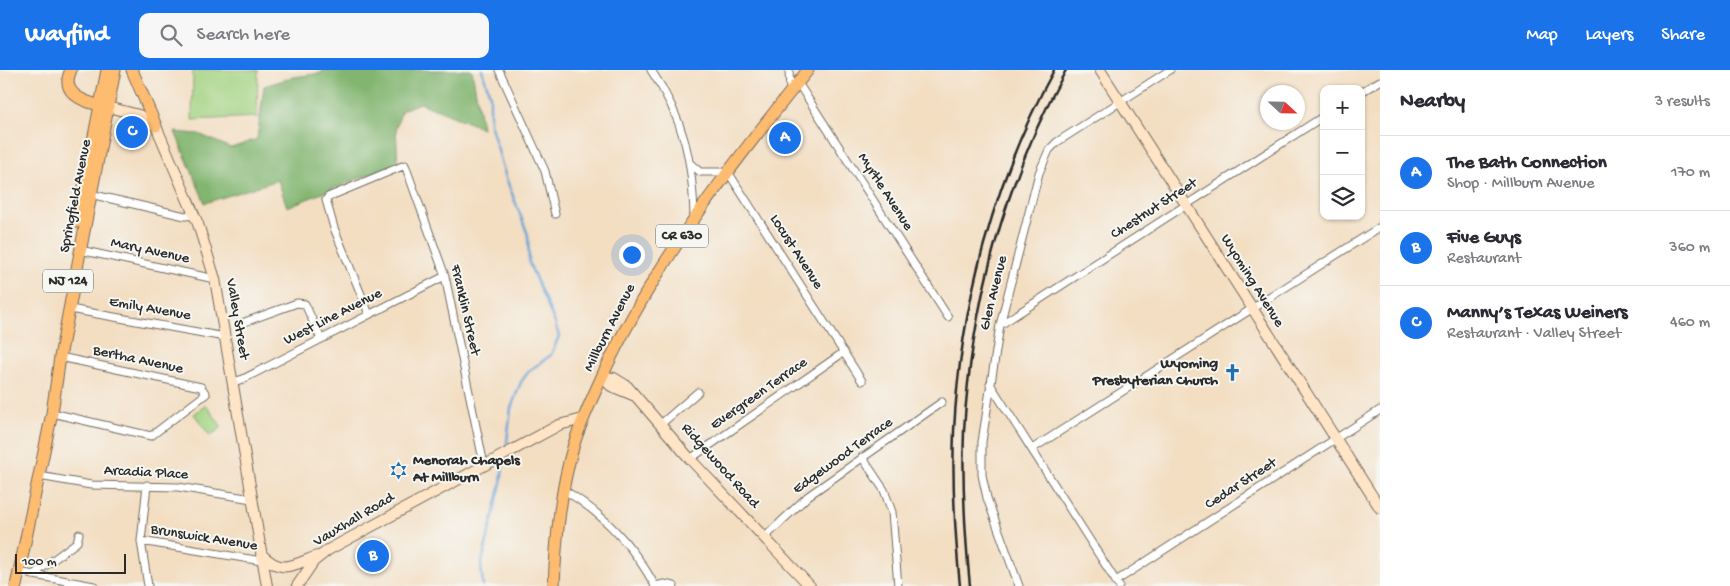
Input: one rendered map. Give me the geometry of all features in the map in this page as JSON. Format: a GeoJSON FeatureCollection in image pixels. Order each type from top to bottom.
{"type":"FeatureCollection","features":[{"type":"Feature","properties":{"kind":"main road"},"geometry":{"type":"LineString","coordinates":[[72,70],[68,82],[73,95],[82,101],[138,115],[156,126]]}},
{"type":"Feature","properties":{"kind":"main road","name":"Springfield Avenue"},"geometry":{"type":"LineString","coordinates":[[16,586],[52,413],[60,357],[90,194],[104,106],[107,70]]}},
{"type":"Feature","properties":{"kind":"main road","name":"Springfield Avenue"},"geometry":{"type":"LineString","coordinates":[[60,357],[60,325],[104,106],[115,70]]}},
{"type":"Feature","properties":{"kind":"main road"},"geometry":{"type":"LineString","coordinates":[[132,70],[156,126]]}},
{"type":"Feature","properties":{"kind":"main road","name":"Millburn Avenue"},"geometry":{"type":"LineString","coordinates":[[554,586],[556,538],[574,443],[583,418],[624,329],[649,285],[694,219],[728,172],[808,70]]}},
{"type":"Feature","properties":{"kind":"main road","name":"Wyoming Avenue"},"geometry":{"type":"LineString","coordinates":[[1100,70],[1380,508]]}},
{"type":"Feature","properties":{"kind":"main road","name":"Valley Street"},"geometry":{"type":"LineString","coordinates":[[156,126],[195,215],[215,279],[267,586]]}},
{"type":"Feature","properties":{"kind":"main road","name":"Ridgewood Road"},"geometry":{"type":"LineString","coordinates":[[602,377],[616,389],[636,396],[690,458],[810,586]]}},
{"type":"Feature","properties":{"kind":"main road","name":"Vauxhall Road"},"geometry":{"type":"LineString","coordinates":[[297,586],[320,555],[559,425],[583,418]]}},
{"type":"Feature","properties":{"kind":"main road"},"geometry":{"type":"LineString","coordinates":[[262,558],[284,568],[320,555]]}},
{"type":"Feature","properties":{"kind":"street"},"geometry":{"type":"LineString","coordinates":[[499,70],[544,171],[555,214]]}},
{"type":"Feature","properties":{"kind":"street"},"geometry":{"type":"LineString","coordinates":[[651,70],[672,106],[683,132],[691,164],[694,219]]}},
{"type":"Feature","properties":{"kind":"street"},"geometry":{"type":"LineString","coordinates":[[789,70],[790,92]]}},
{"type":"Feature","properties":{"kind":"street","name":"Glen Avenue"},"geometry":{"type":"LineString","coordinates":[[1020,586],[991,512],[982,474],[982,442],[1000,325],[1044,159],[1057,142],[1170,70]]}},
{"type":"Feature","properties":{"kind":"street"},"geometry":{"type":"LineString","coordinates":[[1365,90],[1380,81]]}},
{"type":"Feature","properties":{"kind":"street","name":"Myrtle Avenue"},"geometry":{"type":"LineString","coordinates":[[798,82],[948,317]]}},
{"type":"Feature","properties":{"kind":"street","name":"Chestnut Street"},"geometry":{"type":"LineString","coordinates":[[1000,325],[1320,119]]}},
{"type":"Feature","properties":{"kind":"street"},"geometry":{"type":"LineString","coordinates":[[691,164],[700,172],[728,172]]}},
{"type":"Feature","properties":{"kind":"street","name":"Franklin Street"},"geometry":{"type":"LineString","coordinates":[[369,314],[334,228],[326,200],[328,197],[405,165],[445,276],[484,465]]}},
{"type":"Feature","properties":{"kind":"street","name":"Locust Avenue"},"geometry":{"type":"LineString","coordinates":[[728,172],[862,381]]}},
{"type":"Feature","properties":{"kind":"street"},"geometry":{"type":"LineString","coordinates":[[90,194],[185,216],[195,215]]}},
{"type":"Feature","properties":{"kind":"street"},"geometry":{"type":"LineString","coordinates":[[1032,449],[1380,227]]}},
{"type":"Feature","properties":{"kind":"street","name":"Mary Avenue"},"geometry":{"type":"LineString","coordinates":[[80,250],[215,279]]}},
{"type":"Feature","properties":{"kind":"street","name":"West Line Avenue"},"geometry":{"type":"LineString","coordinates":[[233,382],[243,379],[445,276]]}},
{"type":"Feature","properties":{"kind":"street"},"geometry":{"type":"LineString","coordinates":[[242,323],[296,303],[305,304],[321,339]]}},
{"type":"Feature","properties":{"kind":"street","name":"Emily Avenue"},"geometry":{"type":"LineString","coordinates":[[70,309],[224,337]]}},
{"type":"Feature","properties":{"kind":"street","name":"Evergreen Terrace"},"geometry":{"type":"LineString","coordinates":[[690,458],[844,352]]}},
{"type":"Feature","properties":{"kind":"street","name":"Bertha Avenue"},"geometry":{"type":"LineString","coordinates":[[52,413],[151,436],[205,395],[201,387],[60,357]]}},
{"type":"Feature","properties":{"kind":"street"},"geometry":{"type":"LineString","coordinates":[[990,384],[1117,584]]}},
{"type":"Feature","properties":{"kind":"street"},"geometry":{"type":"LineString","coordinates":[[661,424],[698,392]]}},
{"type":"Feature","properties":{"kind":"street","name":"Edgewood Terrace"},"geometry":{"type":"LineString","coordinates":[[764,538],[808,496],[942,402]]}},
{"type":"Feature","properties":{"kind":"street","name":"Cedar Street"},"geometry":{"type":"LineString","coordinates":[[1117,584],[1380,410]]}},
{"type":"Feature","properties":{"kind":"street"},"geometry":{"type":"LineString","coordinates":[[862,457],[884,490],[892,512],[898,586]]}},
{"type":"Feature","properties":{"kind":"street","name":"Arcadia Place"},"geometry":{"type":"LineString","coordinates":[[39,476],[91,485],[178,487],[252,499]]}},
{"type":"Feature","properties":{"kind":"street"},"geometry":{"type":"LineString","coordinates":[[147,485],[140,541],[148,586]]}},
{"type":"Feature","properties":{"kind":"street"},"geometry":{"type":"LineString","coordinates":[[564,490],[594,509],[617,531],[635,552],[655,586],[664,584],[674,586]]}},
{"type":"Feature","properties":{"kind":"street"},"geometry":{"type":"LineString","coordinates":[[34,574],[77,542],[79,534]]}},
{"type":"Feature","properties":{"kind":"street","name":"Brunswick Avenue"},"geometry":{"type":"LineString","coordinates":[[140,541],[262,558]]}},
{"type":"Feature","properties":{"kind":"street"},"geometry":{"type":"LineString","coordinates":[[18,572],[94,586]]}},
{"type":"Feature","properties":{"kind":"green space"},"geometry":{"type":"Polygon","coordinates":[[[193,70],[258,70],[257,117],[192,120],[193,70]]]}},
{"type":"Feature","properties":{"kind":"green space"},"geometry":{"type":"Polygon","coordinates":[[[322,70],[472,70],[482,128],[420,103],[402,110],[396,128],[398,163],[287,207],[278,180],[205,203],[175,132],[199,134],[231,148],[257,139],[264,86],[294,77],[322,73],[322,70]]]}},
{"type":"Feature","properties":{"kind":"green space"},"geometry":{"type":"Polygon","coordinates":[[[206,405],[222,427],[210,436],[194,414],[206,405]]]}},
{"type":"Feature","properties":{"kind":"waterway"},"geometry":{"type":"LineString","coordinates":[[482,70],[490,95],[490,123],[506,178],[528,235],[529,263],[559,336],[551,355],[529,371],[521,382],[511,408],[506,450]]}},
{"type":"Feature","properties":{"kind":"waterway"},"geometry":{"type":"LineString","coordinates":[[483,586],[481,566],[501,483],[504,458]]}},
{"type":"Feature","properties":{"kind":"railway"},"geometry":{"type":"LineString","coordinates":[[960,586],[954,508],[953,450],[958,384],[972,291],[998,199],[1014,155],[1054,70]]}},
{"type":"Feature","properties":{"kind":"railway"},"geometry":{"type":"LineString","coordinates":[[970,586],[964,508],[963,450],[974,337],[983,291],[1009,200],[1025,155],[1044,112],[1066,70]]}},
{"type":"Feature","properties":{"kind":"place","name":"Manny’s Texas Weiners"},"geometry":{"type":"Point","coordinates":[132,132]}},
{"type":"Feature","properties":{"kind":"place","name":"The Bath Connection"},"geometry":{"type":"Point","coordinates":[785,138]}},
{"type":"Feature","properties":{"kind":"place","name":"Wyoming Presbyterian Church"},"geometry":{"type":"Point","coordinates":[1232,373]}},
{"type":"Feature","properties":{"kind":"place","name":"Menorah Chapels At Millburn"},"geometry":{"type":"Point","coordinates":[399,470]}},
{"type":"Feature","properties":{"kind":"place","name":"Five Guys"},"geometry":{"type":"Point","coordinates":[373,556]}}]}
